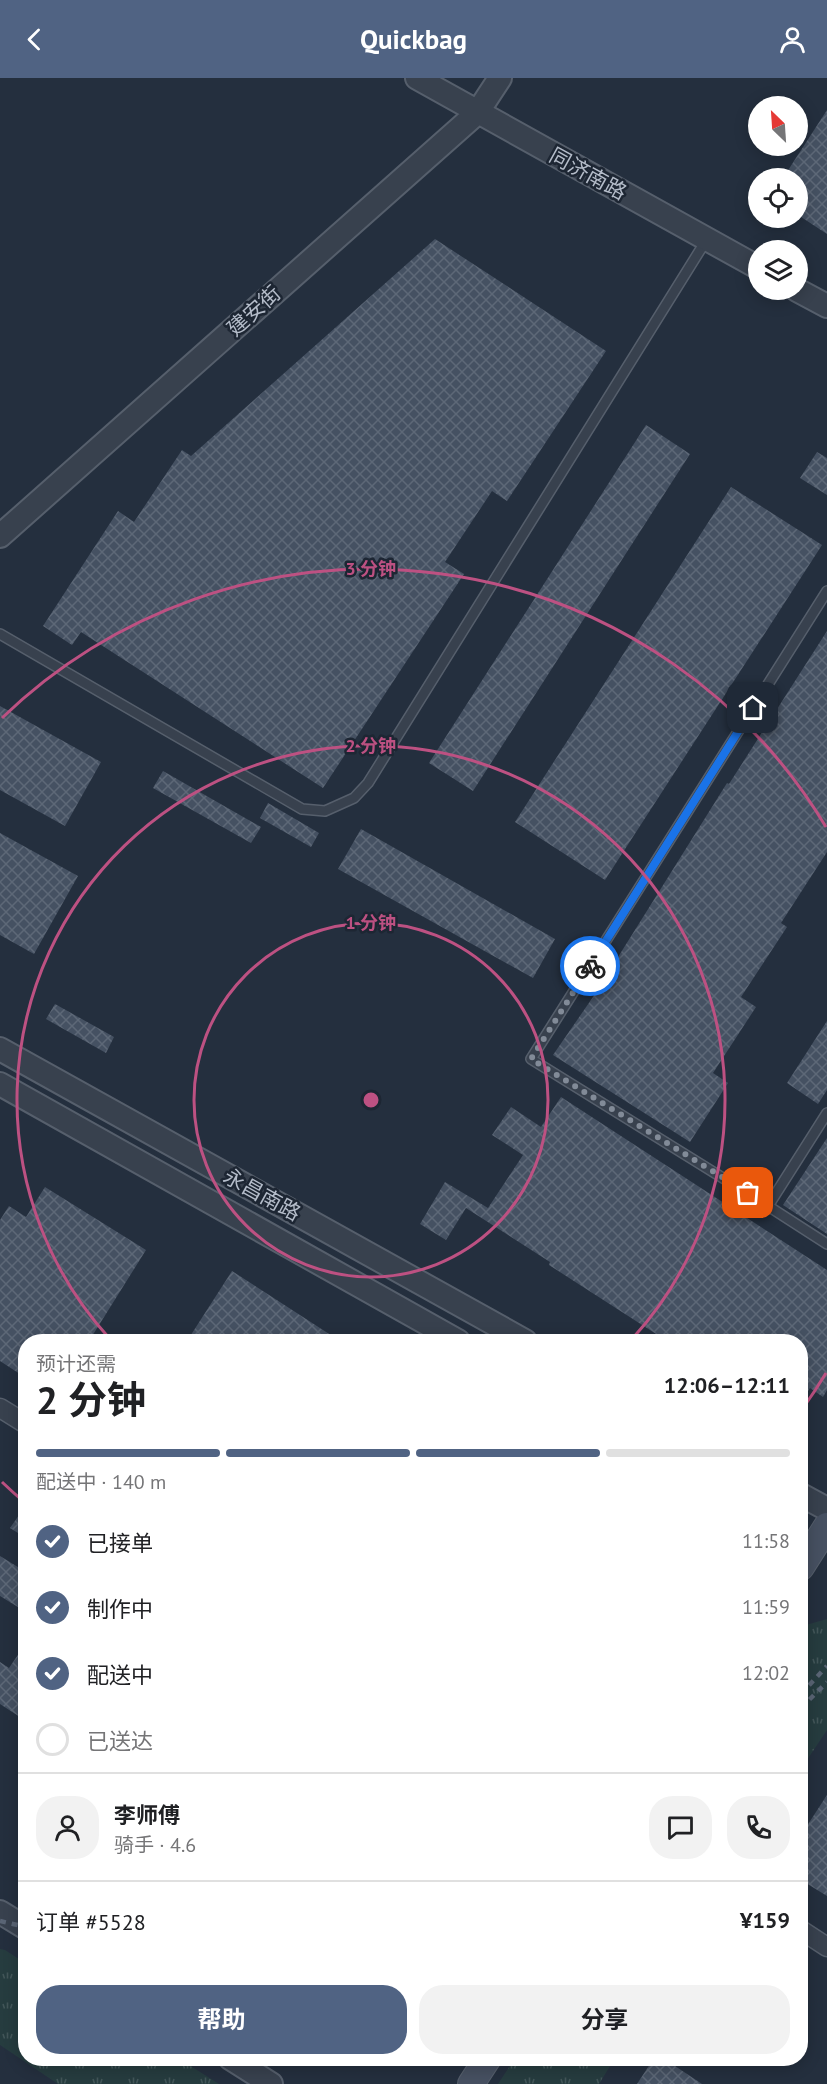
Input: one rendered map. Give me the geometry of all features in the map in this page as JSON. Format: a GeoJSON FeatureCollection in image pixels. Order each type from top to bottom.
{"type":"FeatureCollection","features":[{"type":"Feature","properties":{"kind":"main road"},"geometry":{"type":"LineString","coordinates":[[808,1555],[818,1538]]}},
{"type":"Feature","properties":{"kind":"main road"},"geometry":{"type":"LineString","coordinates":[[471,2084],[483,2066]]}},
{"type":"Feature","properties":{"kind":"street","name":"同济南路"},"geometry":{"type":"LineString","coordinates":[[417,78],[748,262]]}},
{"type":"Feature","properties":{"kind":"street","name":"建安街"},"geometry":{"type":"LineString","coordinates":[[0,536],[477,113],[500,78]]}},
{"type":"Feature","properties":{"kind":"street"},"geometry":{"type":"LineString","coordinates":[[808,296],[827,306]]}},
{"type":"Feature","properties":{"kind":"street","name":"永昌南路"},"geometry":{"type":"LineString","coordinates":[[0,1049],[512,1334]]}},
{"type":"Feature","properties":{"kind":"street","name":"永昌南路"},"geometry":{"type":"LineString","coordinates":[[0,1084],[446,1334]]}},
{"type":"Feature","properties":{"kind":"street"},"geometry":{"type":"LineString","coordinates":[[0,1408],[18,1419]]}},
{"type":"Feature","properties":{"kind":"street"},"geometry":{"type":"LineString","coordinates":[[808,1499],[827,1509]]}},
{"type":"Feature","properties":{"kind":"street"},"geometry":{"type":"LineString","coordinates":[[0,1912],[18,1923]]}},
{"type":"Feature","properties":{"kind":"street"},"geometry":{"type":"LineString","coordinates":[[808,1935],[827,1947]]}},
{"type":"Feature","properties":{"kind":"street"},"geometry":{"type":"LineString","coordinates":[[243,2066],[271,2084]]}},
{"type":"Feature","properties":{"kind":"lane"},"geometry":{"type":"LineString","coordinates":[[0,634],[302,809],[325,812],[354,798],[368,783],[707,239]]}},
{"type":"Feature","properties":{"kind":"lane"},"geometry":{"type":"LineString","coordinates":[[827,591],[531,1059],[827,1244]]}},
{"type":"Feature","properties":{"kind":"lane"},"geometry":{"type":"LineString","coordinates":[[768,1206],[827,1113]]}},
{"type":"Feature","properties":{"kind":"green space"},"geometry":{"type":"Polygon","coordinates":[[[827,1619],[827,1730],[808,1758],[808,1624],[827,1619]]]}},
{"type":"Feature","properties":{"kind":"green space"},"geometry":{"type":"Polygon","coordinates":[[[0,1949],[18,1958],[18,2057],[0,2045],[0,1949]]]}},
{"type":"Feature","properties":{"kind":"green space"},"geometry":{"type":"Polygon","coordinates":[[[31,2066],[191,2066],[219,2084],[58,2084],[31,2066]]]}},
{"type":"Feature","properties":{"kind":"green space"},"geometry":{"type":"Polygon","coordinates":[[[510,2066],[610,2066],[599,2084],[498,2084],[510,2066]]]}},
{"type":"Feature","properties":{"kind":"building"},"geometry":{"type":"Polygon","coordinates":[[[827,110],[827,234],[808,222],[808,168],[789,168],[797,156],[808,156],[808,139],[827,110]]]}},
{"type":"Feature","properties":{"kind":"building"},"geometry":{"type":"Polygon","coordinates":[[[435,239],[606,351],[507,501],[492,491],[445,562],[464,574],[323,788],[81,632],[72,645],[43,626],[118,511],[134,522],[182,450],[191,456],[435,239]]]}},
{"type":"Feature","properties":{"kind":"building"},"geometry":{"type":"Polygon","coordinates":[[[646,425],[690,454],[473,791],[429,763],[646,425]]]}},
{"type":"Feature","properties":{"kind":"building"},"geometry":{"type":"Polygon","coordinates":[[[817,452],[827,458],[827,495],[800,478],[817,452]]]}},
{"type":"Feature","properties":{"kind":"building"},"geometry":{"type":"Polygon","coordinates":[[[731,487],[822,545],[605,880],[515,822],[731,487]]]}},
{"type":"Feature","properties":{"kind":"building"},"geometry":{"type":"Polygon","coordinates":[[[827,631],[827,852],[781,923],[787,927],[741,997],[756,1007],[713,1073],[728,1083],[690,1142],[553,1055],[593,997],[727,783],[729,784],[827,631]]]}},
{"type":"Feature","properties":{"kind":"building"},"geometry":{"type":"Polygon","coordinates":[[[0,706],[101,762],[65,826],[0,790],[0,706]]]}},
{"type":"Feature","properties":{"kind":"building"},"geometry":{"type":"Polygon","coordinates":[[[163,771],[261,827],[251,843],[153,788],[163,771]]]}},
{"type":"Feature","properties":{"kind":"building"},"geometry":{"type":"Polygon","coordinates":[[[268,803],[319,833],[311,847],[260,818],[268,803]]]}},
{"type":"Feature","properties":{"kind":"building"},"geometry":{"type":"Polygon","coordinates":[[[361,829],[555,939],[533,978],[338,869],[361,829]]]}},
{"type":"Feature","properties":{"kind":"building"},"geometry":{"type":"Polygon","coordinates":[[[0,833],[78,876],[34,954],[0,935],[0,833]]]}},
{"type":"Feature","properties":{"kind":"building"},"geometry":{"type":"Polygon","coordinates":[[[55,1004],[114,1037],[106,1053],[46,1019],[55,1004]]]}},
{"type":"Feature","properties":{"kind":"building"},"geometry":{"type":"Polygon","coordinates":[[[827,1021],[827,1090],[818,1104],[787,1083],[827,1021]]]}},
{"type":"Feature","properties":{"kind":"building"},"geometry":{"type":"Polygon","coordinates":[[[561,1097],[827,1270],[827,1390],[823,1397],[810,1388],[808,1391],[808,1334],[656,1334],[466,1208],[446,1240],[420,1224],[445,1182],[488,1208],[523,1155],[492,1135],[511,1107],[541,1127],[561,1097]]]}},
{"type":"Feature","properties":{"kind":"building"},"geometry":{"type":"Polygon","coordinates":[[[827,1138],[827,1234],[783,1205],[827,1138]]]}},
{"type":"Feature","properties":{"kind":"building"},"geometry":{"type":"Polygon","coordinates":[[[45,1187],[146,1250],[93,1334],[18,1334],[18,1373],[0,1361],[0,1220],[9,1206],[26,1217],[45,1187]]]}},
{"type":"Feature","properties":{"kind":"building"},"geometry":{"type":"Polygon","coordinates":[[[232,1271],[329,1334],[192,1334],[232,1271]]]}},
{"type":"Feature","properties":{"kind":"building"},"geometry":{"type":"Polygon","coordinates":[[[18,1516],[18,1533],[10,1528],[18,1516]]]}},
{"type":"Feature","properties":{"kind":"building"},"geometry":{"type":"Polygon","coordinates":[[[0,1556],[18,1567],[18,1607],[0,1596],[0,1556]]]}},
{"type":"Feature","properties":{"kind":"building"},"geometry":{"type":"Polygon","coordinates":[[[18,1655],[18,1716],[0,1704],[0,1662],[9,1668],[18,1655]]]}},
{"type":"Feature","properties":{"kind":"building"},"geometry":{"type":"Polygon","coordinates":[[[827,1795],[827,1896],[808,1884],[808,1824],[827,1795]]]}},
{"type":"Feature","properties":{"kind":"building"},"geometry":{"type":"Polygon","coordinates":[[[649,2066],[675,2066],[702,2084],[637,2084],[649,2066]]]}},
{"type":"Feature","properties":{"kind":"railway"},"geometry":{"type":"LineString","coordinates":[[808,1686],[827,1666]]}},
{"type":"Feature","properties":{"kind":"railway"},"geometry":{"type":"LineString","coordinates":[[808,1701],[827,1682]]}},
{"type":"Feature","properties":{"kind":"railway"},"geometry":{"type":"LineString","coordinates":[[0,1921],[18,1925]]}},
{"type":"Feature","properties":{"kind":"way so far"},"geometry":{"type":"LineString","coordinates":[[590,966],[531,1059],[748,1193]]}},
{"type":"Feature","properties":{"kind":"route"},"geometry":{"type":"LineString","coordinates":[[590,966],[753,708]]}}]}
